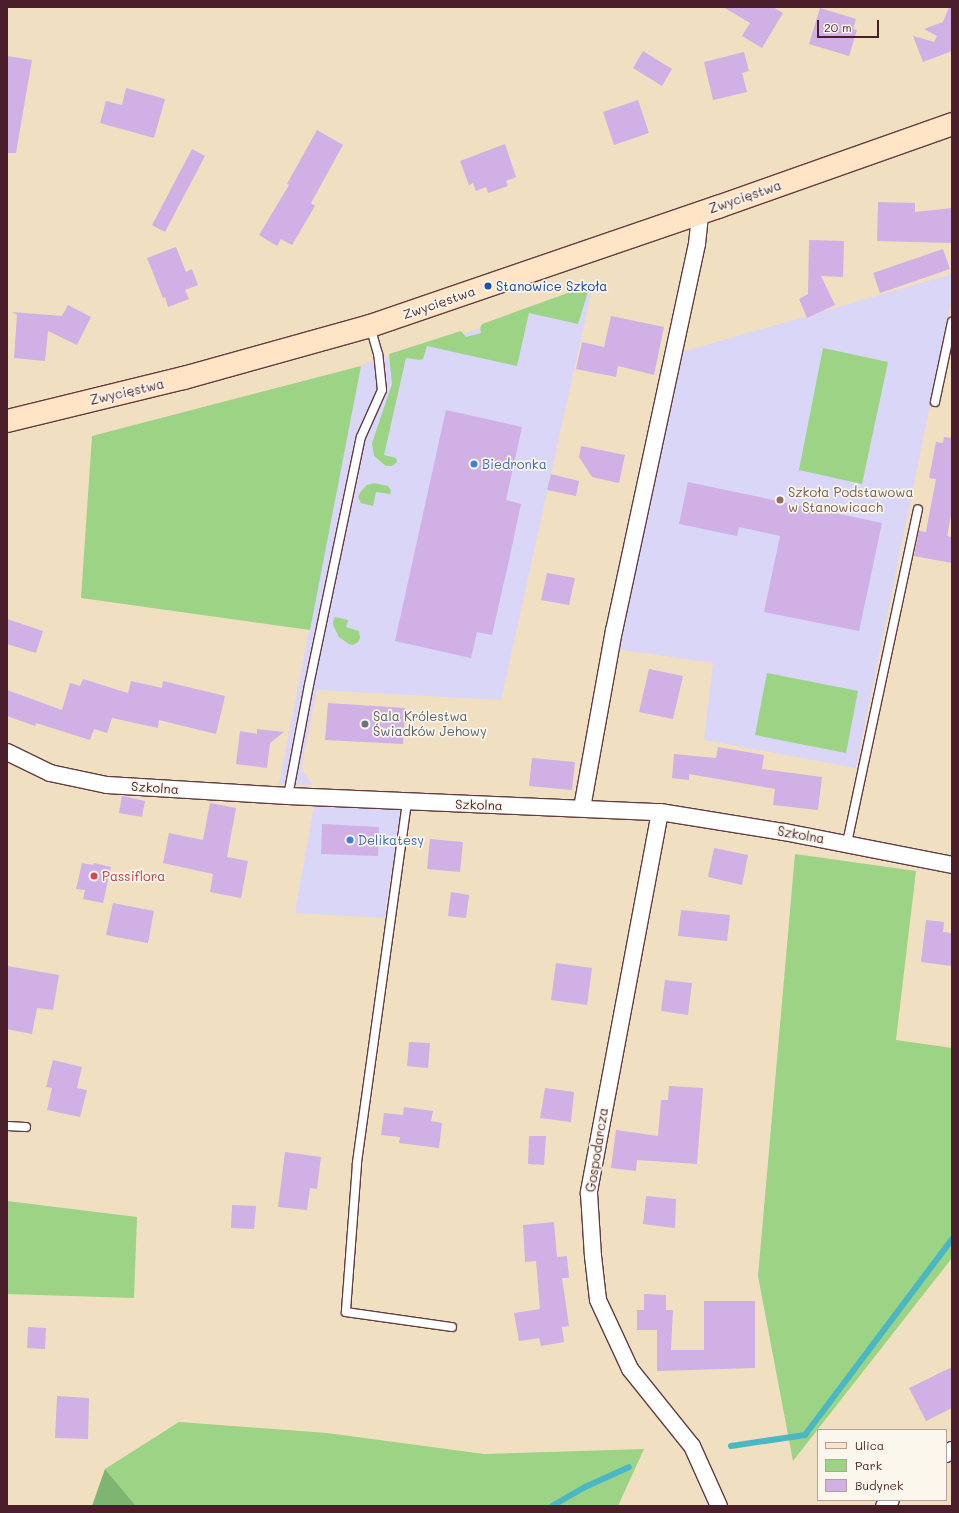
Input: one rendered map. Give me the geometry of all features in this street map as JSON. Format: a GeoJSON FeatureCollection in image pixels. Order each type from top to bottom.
{"type":"FeatureCollection","features":[{"type":"Feature","properties":{"kind":"main road","name":"Zwycięstwa"},"geometry":{"type":"LineString","coordinates":[[7,421],[184,378],[370,326],[700,213],[952,124]]}},
{"type":"Feature","properties":{"kind":"street"},"geometry":{"type":"LineString","coordinates":[[582,808],[614,631],[697,244],[700,213]]}},
{"type":"Feature","properties":{"kind":"street","name":"Szkolna"},"geometry":{"type":"LineString","coordinates":[[7,752],[50,773],[108,785],[408,802],[660,812],[847,843],[952,865]]}},
{"type":"Feature","properties":{"kind":"street","name":"Gospodarcza"},"geometry":{"type":"LineString","coordinates":[[660,812],[589,1193],[593,1256],[598,1300],[630,1370],[692,1446],[719,1506]]}},
{"type":"Feature","properties":{"kind":"lane"},"geometry":{"type":"LineString","coordinates":[[935,402],[952,322]]}},
{"type":"Feature","properties":{"kind":"lane"},"geometry":{"type":"LineString","coordinates":[[288,796],[361,437],[382,390],[378,354],[370,326]]}},
{"type":"Feature","properties":{"kind":"lane"},"geometry":{"type":"LineString","coordinates":[[847,843],[918,509]]}},
{"type":"Feature","properties":{"kind":"lane"},"geometry":{"type":"LineString","coordinates":[[408,802],[357,1164],[346,1312],[452,1327]]}},
{"type":"Feature","properties":{"kind":"lane"},"geometry":{"type":"LineString","coordinates":[[7,1126],[26,1127]]}},
{"type":"Feature","properties":{"kind":"shaded area","name":"Szkoła Podstawowa w Stanowicach"},"geometry":{"type":"Polygon","coordinates":[[[952,274],[952,297],[856,768],[704,740],[713,663],[616,649],[682,352],[952,274]]]}},
{"type":"Feature","properties":{"kind":"shaded area"},"geometry":{"type":"Polygon","coordinates":[[[592,289],[501,700],[317,690],[301,769],[313,785],[279,784],[361,366],[366,363],[446,340],[592,289]]]}},
{"type":"Feature","properties":{"kind":"shaded area"},"geometry":{"type":"Polygon","coordinates":[[[314,805],[401,808],[385,918],[295,913],[314,805]]]}},
{"type":"Feature","properties":{"kind":"green space"},"geometry":{"type":"Polygon","coordinates":[[[590,285],[578,324],[529,313],[517,366],[427,346],[423,359],[406,358],[384,455],[396,458],[397,462],[392,466],[386,466],[374,456],[372,443],[392,384],[389,354],[461,331],[466,337],[481,333],[480,328],[482,324],[590,285]]]}},
{"type":"Feature","properties":{"kind":"green space"},"geometry":{"type":"Polygon","coordinates":[[[823,348],[888,362],[862,484],[799,470],[823,348]]]}},
{"type":"Feature","properties":{"kind":"green space"},"geometry":{"type":"Polygon","coordinates":[[[361,366],[310,630],[81,598],[92,436],[361,366]]]}},
{"type":"Feature","properties":{"kind":"green space"},"geometry":{"type":"Polygon","coordinates":[[[374,483],[388,486],[391,491],[390,494],[376,492],[373,506],[361,503],[358,497],[361,491],[367,485],[374,483]]]}},
{"type":"Feature","properties":{"kind":"green space"},"geometry":{"type":"Polygon","coordinates":[[[335,617],[348,620],[346,627],[359,631],[360,638],[358,642],[353,645],[349,644],[339,637],[333,625],[335,617]]]}},
{"type":"Feature","properties":{"kind":"green space"},"geometry":{"type":"Polygon","coordinates":[[[767,673],[858,691],[846,753],[755,735],[767,673]]]}},
{"type":"Feature","properties":{"kind":"green space"},"geometry":{"type":"Polygon","coordinates":[[[795,854],[916,871],[896,1040],[952,1048],[952,1258],[793,1461],[758,1276],[795,854]]]}},
{"type":"Feature","properties":{"kind":"green space"},"geometry":{"type":"Polygon","coordinates":[[[7,1201],[137,1217],[134,1298],[7,1294],[7,1201]]]}},
{"type":"Feature","properties":{"kind":"green space"},"geometry":{"type":"Polygon","coordinates":[[[179,1422],[327,1433],[484,1454],[644,1449],[618,1506],[136,1506],[105,1469],[179,1422]]]}},
{"type":"Feature","properties":{"kind":"green space"},"geometry":{"type":"Polygon","coordinates":[[[105,1469],[136,1506],[92,1506],[105,1469]]]}},
{"type":"Feature","properties":{"kind":"building"},"geometry":{"type":"Polygon","coordinates":[[[723,7],[773,7],[783,13],[762,48],[742,36],[750,23],[723,7]]]}},
{"type":"Feature","properties":{"kind":"building"},"geometry":{"type":"Polygon","coordinates":[[[949,7],[952,7],[952,51],[923,62],[913,36],[934,42],[937,36],[924,29],[943,22],[949,7]]]}},
{"type":"Feature","properties":{"kind":"building"},"geometry":{"type":"Polygon","coordinates":[[[820,8],[856,19],[853,29],[857,30],[849,56],[809,44],[820,8]]]}},
{"type":"Feature","properties":{"kind":"building"},"geometry":{"type":"Polygon","coordinates":[[[643,51],[672,69],[662,86],[633,68],[643,51]]]}},
{"type":"Feature","properties":{"kind":"building"},"geometry":{"type":"Polygon","coordinates":[[[744,52],[749,71],[742,73],[747,92],[713,100],[704,62],[744,52]]]}},
{"type":"Feature","properties":{"kind":"building"},"geometry":{"type":"Polygon","coordinates":[[[7,56],[32,60],[16,153],[7,153],[7,56]]]}},
{"type":"Feature","properties":{"kind":"building"},"geometry":{"type":"Polygon","coordinates":[[[126,88],[165,99],[154,138],[100,123],[106,101],[122,105],[126,88]]]}},
{"type":"Feature","properties":{"kind":"building"},"geometry":{"type":"Polygon","coordinates":[[[638,100],[649,133],[614,145],[603,112],[638,100]]]}},
{"type":"Feature","properties":{"kind":"building"},"geometry":{"type":"Polygon","coordinates":[[[317,130],[343,145],[311,203],[315,206],[292,245],[281,239],[277,246],[259,235],[289,185],[287,184],[317,130]]]}},
{"type":"Feature","properties":{"kind":"building"},"geometry":{"type":"Polygon","coordinates":[[[505,144],[516,177],[506,181],[508,186],[488,193],[486,187],[476,191],[473,183],[469,185],[460,161],[505,144]]]}},
{"type":"Feature","properties":{"kind":"building"},"geometry":{"type":"Polygon","coordinates":[[[192,149],[205,156],[165,232],[152,225],[192,149]]]}},
{"type":"Feature","properties":{"kind":"building"},"geometry":{"type":"Polygon","coordinates":[[[878,202],[915,203],[915,212],[952,208],[952,243],[877,241],[878,202]]]}},
{"type":"Feature","properties":{"kind":"building"},"geometry":{"type":"Polygon","coordinates":[[[809,240],[844,241],[843,277],[821,276],[835,305],[807,318],[799,299],[808,294],[809,240]]]}},
{"type":"Feature","properties":{"kind":"building"},"geometry":{"type":"Polygon","coordinates":[[[176,247],[186,272],[192,269],[198,285],[185,290],[189,299],[168,307],[147,258],[176,247]]]}},
{"type":"Feature","properties":{"kind":"building"},"geometry":{"type":"Polygon","coordinates":[[[943,249],[950,269],[880,293],[873,273],[943,249]]]}},
{"type":"Feature","properties":{"kind":"building"},"geometry":{"type":"Polygon","coordinates":[[[68,305],[91,317],[77,345],[48,331],[45,361],[14,358],[17,315],[12,312],[62,316],[68,305]]]}},
{"type":"Feature","properties":{"kind":"building"},"geometry":{"type":"Polygon","coordinates":[[[611,316],[664,327],[654,375],[618,366],[616,377],[576,369],[582,342],[604,347],[611,316]]]}},
{"type":"Feature","properties":{"kind":"building"},"geometry":{"type":"Polygon","coordinates":[[[446,410],[522,427],[506,500],[521,504],[509,560],[492,635],[477,632],[471,658],[395,641],[446,410]]]}},
{"type":"Feature","properties":{"kind":"building"},"geometry":{"type":"Polygon","coordinates":[[[944,437],[952,438],[952,511],[947,536],[952,537],[952,563],[914,556],[919,531],[926,532],[936,479],[929,478],[936,442],[943,443],[944,437]]]}},
{"type":"Feature","properties":{"kind":"building"},"geometry":{"type":"Polygon","coordinates":[[[581,446],[625,455],[619,483],[592,477],[579,457],[581,446]]]}},
{"type":"Feature","properties":{"kind":"building"},"geometry":{"type":"Polygon","coordinates":[[[551,474],[579,481],[576,496],[547,490],[551,474]]]}},
{"type":"Feature","properties":{"kind":"building","name":"Szkoła Podstawowa w Stanowicach"},"geometry":{"type":"Polygon","coordinates":[[[688,482],[882,523],[859,631],[764,612],[780,536],[739,527],[737,536],[679,524],[688,482]]]}},
{"type":"Feature","properties":{"kind":"building"},"geometry":{"type":"Polygon","coordinates":[[[547,573],[575,578],[569,605],[541,600],[547,573]]]}},
{"type":"Feature","properties":{"kind":"building"},"geometry":{"type":"Polygon","coordinates":[[[7,619],[43,631],[36,653],[7,644],[7,619]]]}},
{"type":"Feature","properties":{"kind":"building"},"geometry":{"type":"Polygon","coordinates":[[[649,669],[683,676],[673,719],[639,712],[649,669]]]}},
{"type":"Feature","properties":{"kind":"building"},"geometry":{"type":"Polygon","coordinates":[[[83,679],[128,693],[131,681],[162,688],[163,681],[225,696],[216,734],[159,720],[158,728],[112,718],[107,733],[94,729],[90,740],[36,723],[35,726],[7,716],[7,690],[62,710],[70,683],[80,686],[83,679]]]}},
{"type":"Feature","properties":{"kind":"building","name":"Sala Królestwa Świadków Jehowy"},"geometry":{"type":"Polygon","coordinates":[[[328,703],[405,708],[403,744],[325,740],[328,703]]]}},
{"type":"Feature","properties":{"kind":"building"},"geometry":{"type":"Polygon","coordinates":[[[257,729],[284,732],[270,743],[267,768],[236,764],[240,731],[257,734],[257,729]]]}},
{"type":"Feature","properties":{"kind":"building"},"geometry":{"type":"Polygon","coordinates":[[[718,747],[764,755],[762,769],[822,777],[818,810],[773,805],[775,789],[689,774],[689,780],[672,778],[674,754],[716,758],[718,747]]]}},
{"type":"Feature","properties":{"kind":"building"},"geometry":{"type":"Polygon","coordinates":[[[532,758],[575,762],[572,790],[529,786],[532,758]]]}},
{"type":"Feature","properties":{"kind":"building"},"geometry":{"type":"Polygon","coordinates":[[[122,796],[145,801],[142,817],[119,813],[122,796]]]}},
{"type":"Feature","properties":{"kind":"building"},"geometry":{"type":"Polygon","coordinates":[[[210,803],[236,808],[227,857],[248,861],[241,898],[210,892],[213,874],[163,863],[169,833],[203,840],[210,803]]]}},
{"type":"Feature","properties":{"kind":"building","name":"Delikatesy"},"geometry":{"type":"Polygon","coordinates":[[[322,824],[379,827],[378,856],[321,854],[322,824]]]}},
{"type":"Feature","properties":{"kind":"building"},"geometry":{"type":"Polygon","coordinates":[[[430,839],[463,842],[460,872],[427,869],[430,839]]]}},
{"type":"Feature","properties":{"kind":"building"},"geometry":{"type":"Polygon","coordinates":[[[714,848],[748,855],[742,885],[708,877],[714,848]]]}},
{"type":"Feature","properties":{"kind":"building"},"geometry":{"type":"Polygon","coordinates":[[[82,863],[93,865],[94,863],[111,867],[103,903],[83,899],[85,890],[76,889],[82,863]]]}},
{"type":"Feature","properties":{"kind":"building"},"geometry":{"type":"Polygon","coordinates":[[[451,892],[469,895],[466,918],[448,916],[451,892]]]}},
{"type":"Feature","properties":{"kind":"building"},"geometry":{"type":"Polygon","coordinates":[[[113,903],[154,911],[148,943],[106,935],[113,903]]]}},
{"type":"Feature","properties":{"kind":"building"},"geometry":{"type":"Polygon","coordinates":[[[681,910],[730,915],[727,941],[678,936],[681,910]]]}},
{"type":"Feature","properties":{"kind":"building"},"geometry":{"type":"Polygon","coordinates":[[[926,920],[944,922],[943,932],[952,933],[952,966],[921,962],[926,920]]]}},
{"type":"Feature","properties":{"kind":"building"},"geometry":{"type":"Polygon","coordinates":[[[556,963],[592,968],[587,1005],[551,1000],[556,963]]]}},
{"type":"Feature","properties":{"kind":"building"},"geometry":{"type":"Polygon","coordinates":[[[7,966],[59,975],[53,1010],[37,1008],[32,1034],[7,1029],[7,966]]]}},
{"type":"Feature","properties":{"kind":"building"},"geometry":{"type":"Polygon","coordinates":[[[665,980],[692,983],[688,1015],[661,1011],[665,980]]]}},
{"type":"Feature","properties":{"kind":"building"},"geometry":{"type":"Polygon","coordinates":[[[409,1042],[430,1043],[428,1068],[407,1066],[409,1042]]]}},
{"type":"Feature","properties":{"kind":"building"},"geometry":{"type":"Polygon","coordinates":[[[53,1060],[82,1067],[77,1088],[87,1090],[80,1117],[47,1110],[52,1088],[46,1087],[53,1060]]]}},
{"type":"Feature","properties":{"kind":"building"},"geometry":{"type":"Polygon","coordinates":[[[669,1086],[703,1088],[697,1164],[637,1160],[636,1171],[611,1168],[616,1130],[658,1136],[661,1100],[668,1100],[669,1086]]]}},
{"type":"Feature","properties":{"kind":"building"},"geometry":{"type":"Polygon","coordinates":[[[545,1088],[574,1092],[571,1122],[540,1118],[545,1088]]]}},
{"type":"Feature","properties":{"kind":"building"},"geometry":{"type":"Polygon","coordinates":[[[404,1107],[433,1111],[431,1121],[442,1123],[439,1148],[399,1143],[400,1137],[381,1135],[384,1113],[403,1115],[404,1107]]]}},
{"type":"Feature","properties":{"kind":"building"},"geometry":{"type":"Polygon","coordinates":[[[529,1136],[546,1136],[544,1165],[528,1164],[529,1136]]]}},
{"type":"Feature","properties":{"kind":"building"},"geometry":{"type":"Polygon","coordinates":[[[285,1152],[321,1157],[317,1189],[310,1188],[307,1210],[278,1207],[285,1152]]]}},
{"type":"Feature","properties":{"kind":"building"},"geometry":{"type":"Polygon","coordinates":[[[646,1196],[676,1199],[675,1228],[643,1224],[646,1196]]]}},
{"type":"Feature","properties":{"kind":"building"},"geometry":{"type":"Polygon","coordinates":[[[232,1205],[256,1206],[254,1229],[231,1228],[232,1205]]]}},
{"type":"Feature","properties":{"kind":"building"},"geometry":{"type":"Polygon","coordinates":[[[554,1222],[557,1257],[567,1256],[569,1278],[562,1278],[569,1326],[562,1327],[564,1342],[541,1346],[539,1338],[519,1341],[514,1313],[540,1309],[536,1261],[525,1262],[523,1225],[554,1222]]]}},
{"type":"Feature","properties":{"kind":"building"},"geometry":{"type":"Polygon","coordinates":[[[644,1294],[666,1295],[666,1310],[673,1310],[671,1350],[704,1350],[704,1301],[755,1301],[755,1368],[657,1371],[657,1330],[637,1330],[637,1310],[644,1310],[644,1294]]]}},
{"type":"Feature","properties":{"kind":"building"},"geometry":{"type":"Polygon","coordinates":[[[28,1327],[46,1328],[45,1349],[27,1348],[28,1327]]]}},
{"type":"Feature","properties":{"kind":"building"},"geometry":{"type":"Polygon","coordinates":[[[952,1367],[952,1408],[926,1421],[909,1388],[952,1367]]]}},
{"type":"Feature","properties":{"kind":"building"},"geometry":{"type":"Polygon","coordinates":[[[57,1396],[89,1398],[88,1439],[55,1438],[57,1396]]]}},
{"type":"Feature","properties":{"kind":"waterway"},"geometry":{"type":"LineString","coordinates":[[731,1446],[805,1435],[952,1239]]}},
{"type":"Feature","properties":{"kind":"waterway"},"geometry":{"type":"LineString","coordinates":[[552,1506],[585,1487],[629,1467]]}},
{"type":"Feature","properties":{"kind":"place","name":"Stanowice Szkoła"},"geometry":{"type":"Point","coordinates":[488,286]}},
{"type":"Feature","properties":{"kind":"place","name":"Biedronka"},"geometry":{"type":"Point","coordinates":[474,464]}},
{"type":"Feature","properties":{"kind":"place","name":"Szkoła Podstawowa w Stanowicach"},"geometry":{"type":"Point","coordinates":[780,500]}},
{"type":"Feature","properties":{"kind":"place","name":"Sala Królestwa Świadków Jehowy"},"geometry":{"type":"Point","coordinates":[365,724]}},
{"type":"Feature","properties":{"kind":"place","name":"Delikatesy"},"geometry":{"type":"Point","coordinates":[350,840]}},
{"type":"Feature","properties":{"kind":"place","name":"Passiflora"},"geometry":{"type":"Point","coordinates":[94,876]}}]}
